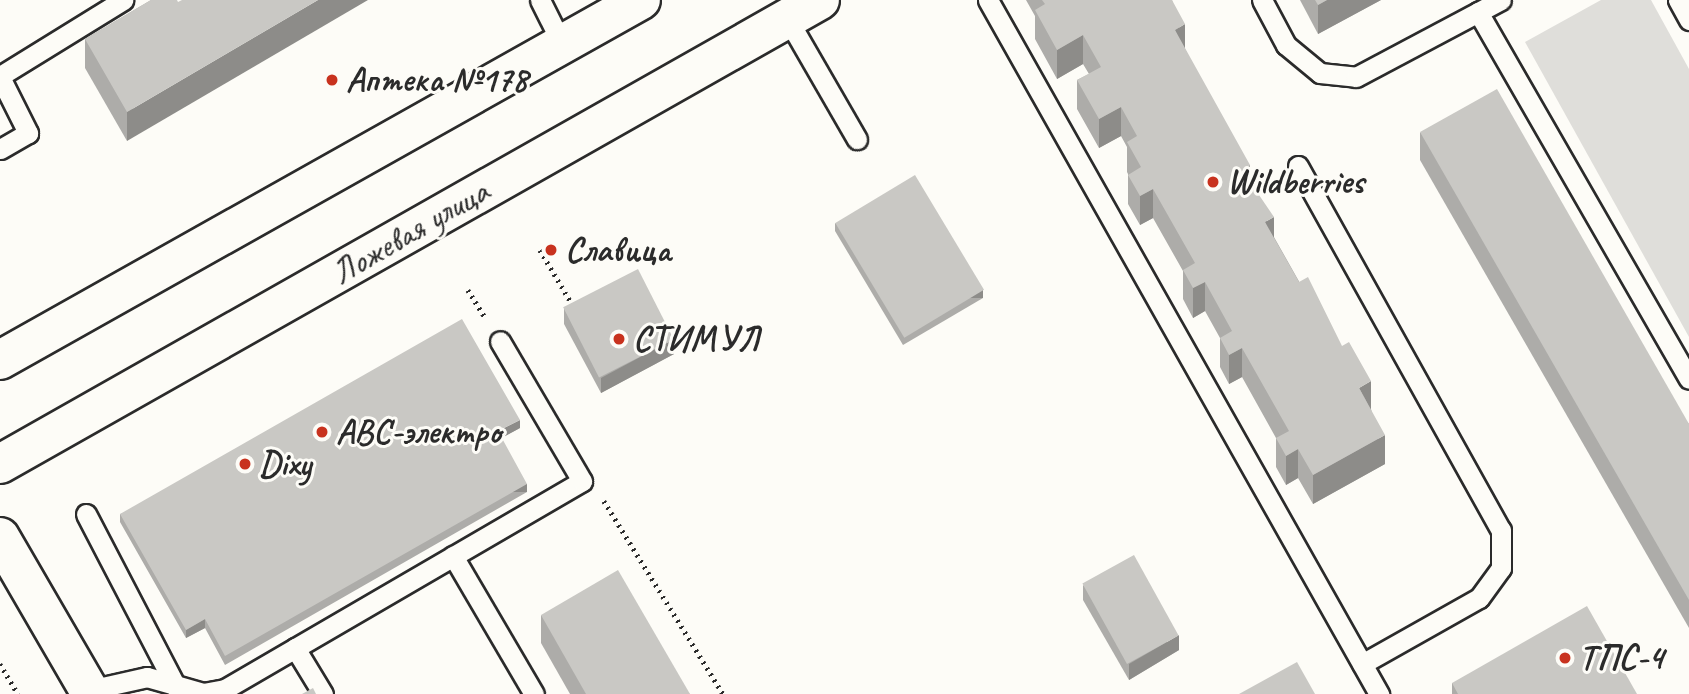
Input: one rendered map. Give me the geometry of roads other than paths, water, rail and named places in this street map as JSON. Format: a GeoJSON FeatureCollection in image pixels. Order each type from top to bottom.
{"type":"FeatureCollection","features":[{"type":"Feature","properties":{"kind":"main road"},"geometry":{"type":"LineString","coordinates":[[0,360],[641,0]]}},
{"type":"Feature","properties":{"kind":"main road","name":"Ложевая улица"},"geometry":{"type":"LineString","coordinates":[[0,464],[820,0]]}},
{"type":"Feature","properties":{"kind":"main road"},"geometry":{"type":"LineString","coordinates":[[0,537],[90,692]]}},
{"type":"Feature","properties":{"kind":"lane"},"geometry":{"type":"LineString","coordinates":[[0,149],[28,133],[0,76],[123,0]]}},
{"type":"Feature","properties":{"kind":"lane"},"geometry":{"type":"LineString","coordinates":[[540,0],[562,44]]}},
{"type":"Feature","properties":{"kind":"lane"},"geometry":{"type":"LineString","coordinates":[[989,0],[1379,694]]}},
{"type":"Feature","properties":{"kind":"lane"},"geometry":{"type":"LineString","coordinates":[[1262,0],[1286,45],[1320,73],[1356,77],[1501,0]]}},
{"type":"Feature","properties":{"kind":"lane"},"geometry":{"type":"LineString","coordinates":[[1678,0],[1689,20]]}},
{"type":"Feature","properties":{"kind":"lane"},"geometry":{"type":"LineString","coordinates":[[1478,12],[1689,379]]}},
{"type":"Feature","properties":{"kind":"lane"},"geometry":{"type":"LineString","coordinates":[[787,18],[857,139]]}},
{"type":"Feature","properties":{"kind":"lane"},"geometry":{"type":"LineString","coordinates":[[1298,166],[1501,530],[1501,568],[1479,598],[1362,664]]}},
{"type":"Feature","properties":{"kind":"lane"},"geometry":{"type":"LineString","coordinates":[[90,692],[129,677],[177,688],[225,689],[582,481],[500,341]]}},
{"type":"Feature","properties":{"kind":"lane"},"geometry":{"type":"LineString","coordinates":[[86,514],[177,688]]}},
{"type":"Feature","properties":{"kind":"lane"},"geometry":{"type":"LineString","coordinates":[[453,556],[534,694]]}},
{"type":"Feature","properties":{"kind":"lane"},"geometry":{"type":"LineString","coordinates":[[295,648],[323,694]]}},
{"type":"Feature","properties":{"kind":"place","name":"Аптека №178"},"geometry":{"type":"Point","coordinates":[332,80]}},
{"type":"Feature","properties":{"kind":"place","name":"Wildberries"},"geometry":{"type":"Point","coordinates":[1213,182]}},
{"type":"Feature","properties":{"kind":"place","name":"Славица"},"geometry":{"type":"Point","coordinates":[551,250]}},
{"type":"Feature","properties":{"kind":"place","name":"СТИМУЛ"},"geometry":{"type":"Point","coordinates":[619,339]}},
{"type":"Feature","properties":{"kind":"place","name":"АВС-электро"},"geometry":{"type":"Point","coordinates":[322,432]}},
{"type":"Feature","properties":{"kind":"place","name":"Dixy"},"geometry":{"type":"Point","coordinates":[245,464]}},
{"type":"Feature","properties":{"kind":"place","name":"ТПС-4"},"geometry":{"type":"Point","coordinates":[1565,658]}}]}
